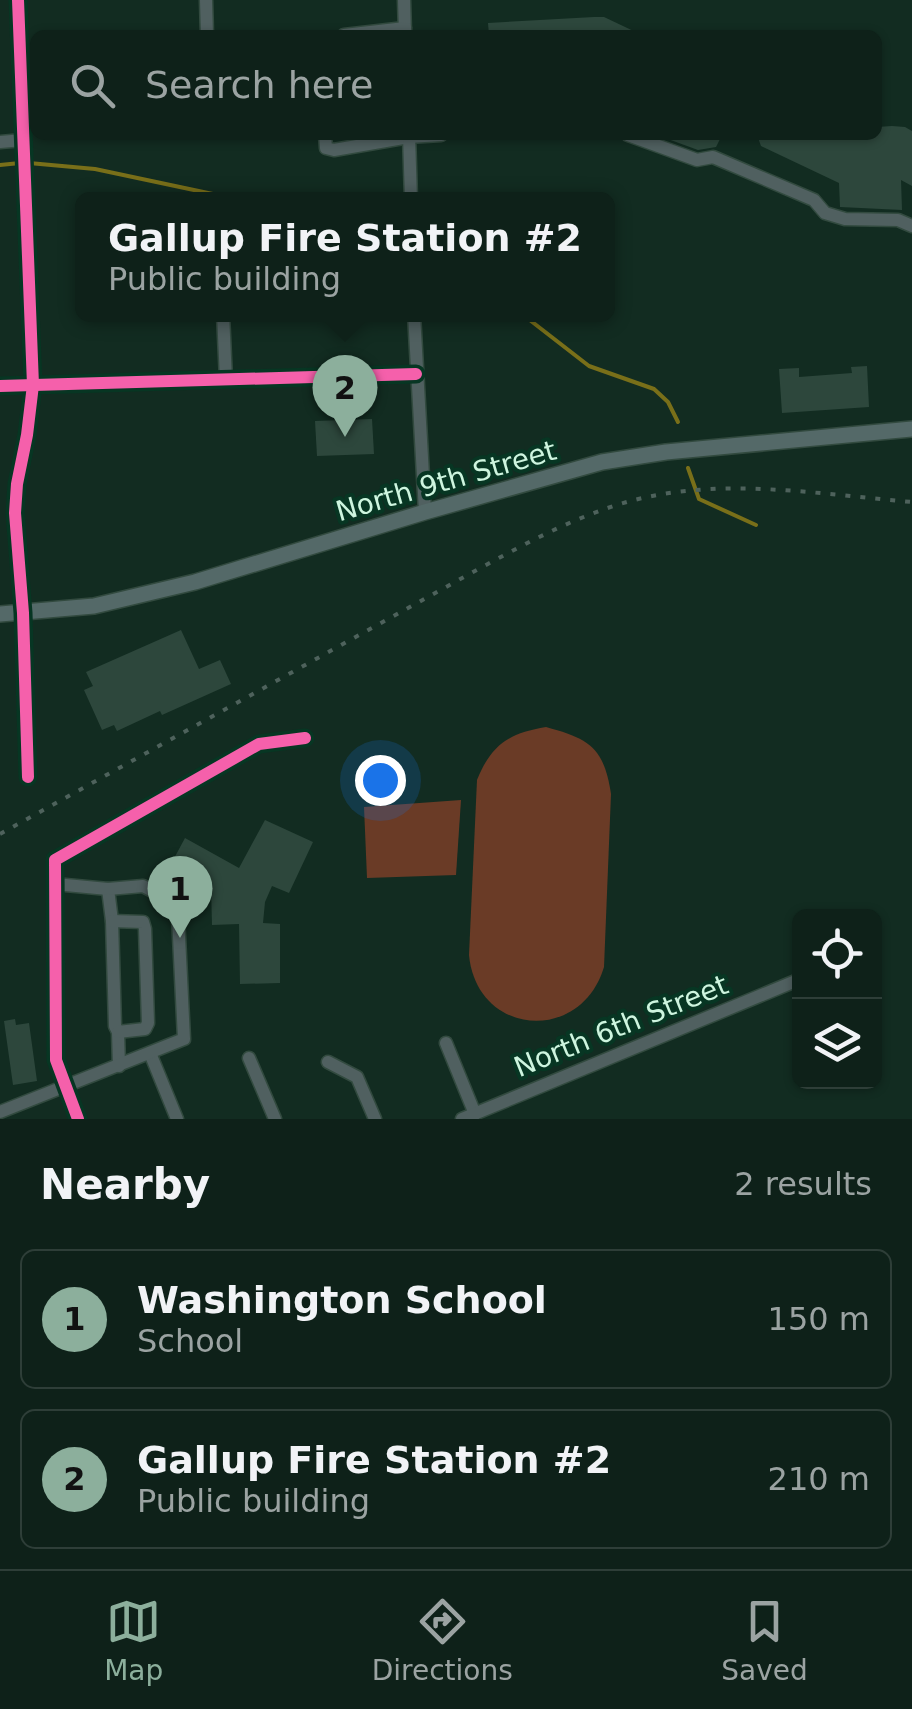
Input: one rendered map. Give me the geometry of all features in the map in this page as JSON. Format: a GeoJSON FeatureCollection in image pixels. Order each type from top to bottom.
{"type":"FeatureCollection","features":[{"type":"Feature","properties":{"kind":"main road","name":"North 9th Street"},"geometry":{"type":"LineString","coordinates":[[0,614],[94,606],[195,582],[602,462],[666,452],[912,429]]}},
{"type":"Feature","properties":{"kind":"street"},"geometry":{"type":"LineString","coordinates":[[18,0],[33,385],[15,513],[23,614],[28,778]]}},
{"type":"Feature","properties":{"kind":"street"},"geometry":{"type":"LineString","coordinates":[[206,0],[208,30]]}},
{"type":"Feature","properties":{"kind":"street"},"geometry":{"type":"LineString","coordinates":[[404,0],[405,30]]}},
{"type":"Feature","properties":{"kind":"street"},"geometry":{"type":"LineString","coordinates":[[325,140],[326,148],[334,150],[388,140]]}},
{"type":"Feature","properties":{"kind":"street"},"geometry":{"type":"LineString","coordinates":[[409,140],[411,192]]}},
{"type":"Feature","properties":{"kind":"street"},"geometry":{"type":"LineString","coordinates":[[642,140],[698,160],[713,157],[814,200],[826,213],[845,219],[898,220],[912,226]]}},
{"type":"Feature","properties":{"kind":"street"},"geometry":{"type":"LineString","coordinates":[[0,142],[24,146]]}},
{"type":"Feature","properties":{"kind":"street"},"geometry":{"type":"LineString","coordinates":[[223,322],[226,380]]}},
{"type":"Feature","properties":{"kind":"street"},"geometry":{"type":"LineString","coordinates":[[414,322],[425,512]]}},
{"type":"Feature","properties":{"kind":"street"},"geometry":{"type":"LineString","coordinates":[[0,386],[416,374]]}},
{"type":"Feature","properties":{"kind":"street"},"geometry":{"type":"LineString","coordinates":[[78,1119],[56,1060],[55,860],[260,744],[305,738]]}},
{"type":"Feature","properties":{"kind":"street"},"geometry":{"type":"LineString","coordinates":[[0,1112],[184,1040],[178,916],[168,900],[143,886],[108,889],[56,884]]}},
{"type":"Feature","properties":{"kind":"street"},"geometry":{"type":"LineString","coordinates":[[108,889],[119,1066]]}},
{"type":"Feature","properties":{"kind":"street"},"geometry":{"type":"LineString","coordinates":[[112,921],[143,922],[145,929],[148,1023],[145,1028],[118,1032]]}},
{"type":"Feature","properties":{"kind":"street","name":"North 6th Street"},"geometry":{"type":"LineString","coordinates":[[468,1116],[792,982]]}},
{"type":"Feature","properties":{"kind":"street"},"geometry":{"type":"LineString","coordinates":[[446,1044],[468,1116]]}},
{"type":"Feature","properties":{"kind":"street"},"geometry":{"type":"LineString","coordinates":[[150,1053],[176,1119]]}},
{"type":"Feature","properties":{"kind":"street"},"geometry":{"type":"LineString","coordinates":[[250,1058],[276,1119]]}},
{"type":"Feature","properties":{"kind":"street"},"geometry":{"type":"LineString","coordinates":[[328,1062],[357,1077],[376,1119]]}},
{"type":"Feature","properties":{"kind":"shaded area"},"geometry":{"type":"Polygon","coordinates":[[[546,727],[584,741],[599,756],[608,778],[611,794],[604,967],[592,992],[574,1009],[553,1019],[531,1021],[509,1015],[490,1002],[476,982],[469,955],[477,780],[495,749],[512,737],[546,727]]]}},
{"type":"Feature","properties":{"kind":"shaded area"},"geometry":{"type":"Polygon","coordinates":[[[461,800],[456,875],[367,878],[364,807],[461,800]]]}},
{"type":"Feature","properties":{"kind":"building"},"geometry":{"type":"Polygon","coordinates":[[[604,17],[631,30],[489,30],[488,23],[604,17]]]}},
{"type":"Feature","properties":{"kind":"building"},"geometry":{"type":"Polygon","coordinates":[[[882,127],[912,131],[912,186],[901,180],[902,210],[840,207],[839,183],[761,146],[759,140],[882,140],[882,127]]]}},
{"type":"Feature","properties":{"kind":"building"},"geometry":{"type":"Polygon","coordinates":[[[671,140],[720,140],[716,147],[698,150],[671,140]]]}},
{"type":"Feature","properties":{"kind":"building"},"geometry":{"type":"Polygon","coordinates":[[[867,366],[869,407],[782,413],[779,369],[799,368],[799,377],[852,373],[851,367],[867,366]]]}},
{"type":"Feature","properties":{"kind":"building"},"geometry":{"type":"Polygon","coordinates":[[[372,419],[374,454],[317,456],[315,421],[372,419]]]}},
{"type":"Feature","properties":{"kind":"building"},"geometry":{"type":"Polygon","coordinates":[[[181,630],[199,669],[220,660],[231,684],[162,715],[160,711],[117,731],[114,725],[102,730],[84,690],[93,686],[86,672],[181,630]]]}},
{"type":"Feature","properties":{"kind":"building"},"geometry":{"type":"Polygon","coordinates":[[[265,820],[313,842],[289,893],[272,886],[265,902],[263,923],[280,924],[280,983],[240,984],[239,924],[212,925],[211,887],[171,864],[185,838],[239,868],[265,820]]]}},
{"type":"Feature","properties":{"kind":"building"},"geometry":{"type":"Polygon","coordinates":[[[15,1019],[16,1025],[29,1023],[37,1081],[13,1085],[4,1021],[15,1019]]]}},
{"type":"Feature","properties":{"kind":"waterway"},"geometry":{"type":"LineString","coordinates":[[0,165],[20,163]]}},
{"type":"Feature","properties":{"kind":"waterway"},"geometry":{"type":"LineString","coordinates":[[29,163],[95,169],[203,192]]}},
{"type":"Feature","properties":{"kind":"waterway"},"geometry":{"type":"LineString","coordinates":[[532,322],[589,366],[654,389],[668,402],[678,422]]}},
{"type":"Feature","properties":{"kind":"waterway"},"geometry":{"type":"LineString","coordinates":[[688,468],[699,499],[756,525]]}},
{"type":"Feature","properties":{"kind":"railway"},"geometry":{"type":"LineString","coordinates":[[0,834],[491,562],[601,510],[656,495],[729,489],[802,491],[912,502]]}},
{"type":"Feature","properties":{"kind":"cycle path"},"geometry":{"type":"LineString","coordinates":[[18,0],[33,385],[15,513],[23,613],[28,777]]}},
{"type":"Feature","properties":{"kind":"cycle path"},"geometry":{"type":"LineString","coordinates":[[0,386],[416,374]]}},
{"type":"Feature","properties":{"kind":"cycle path"},"geometry":{"type":"LineString","coordinates":[[78,1119],[56,1060],[55,860],[259,744],[305,738]]}},
{"type":"Feature","properties":{"kind":"place","name":"Gallup Fire Station #2"},"geometry":{"type":"Point","coordinates":[345,437]}},
{"type":"Feature","properties":{"kind":"place","name":"Washington School"},"geometry":{"type":"Point","coordinates":[180,938]}}]}
